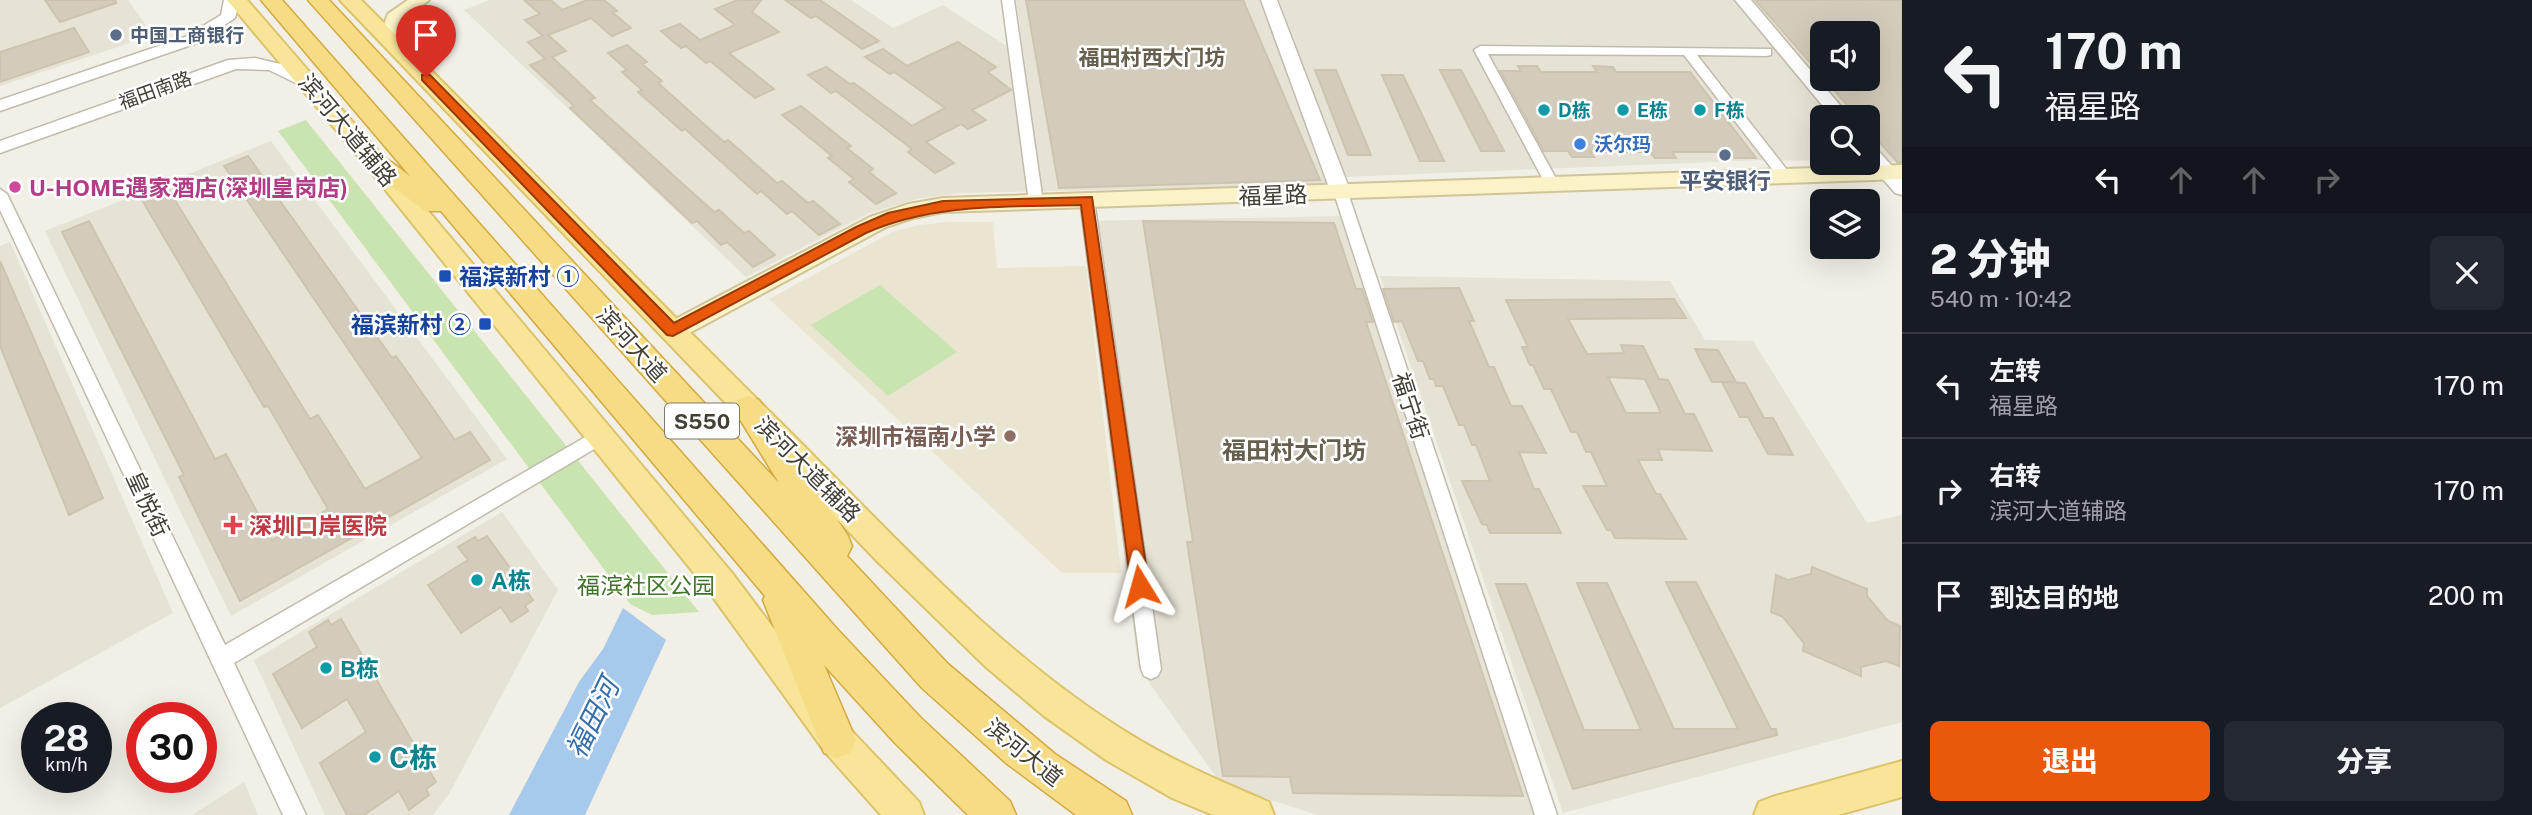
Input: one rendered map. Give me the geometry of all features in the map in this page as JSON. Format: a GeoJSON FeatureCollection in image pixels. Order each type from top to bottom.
{"type":"FeatureCollection","features":[{"type":"Feature","properties":{"kind":"highway","name":"滨河大道"},"geometry":{"type":"LineString","coordinates":[[271,0],[772,580],[880,701],[947,771],[996,815]]}},
{"type":"Feature","properties":{"kind":"highway","name":"滨河大道"},"geometry":{"type":"LineString","coordinates":[[318,0],[935,676],[1010,744],[1083,798],[1112,815]]}},
{"type":"Feature","properties":{"kind":"highway"},"geometry":{"type":"LineString","coordinates":[[375,162],[479,239]]}},
{"type":"Feature","properties":{"kind":"highway"},"geometry":{"type":"LineString","coordinates":[[748,408],[879,615]]}},
{"type":"Feature","properties":{"kind":"highway"},"geometry":{"type":"LineString","coordinates":[[772,580],[837,740]]}},
{"type":"Feature","properties":{"kind":"main road","name":"滨河大道辅路"},"geometry":{"type":"LineString","coordinates":[[237,0],[375,162],[721,583],[837,740],[898,812]]}},
{"type":"Feature","properties":{"kind":"main road","name":"滨河大道辅路"},"geometry":{"type":"LineString","coordinates":[[350,0],[967,630],[1027,682],[1094,733],[1177,782],[1256,815]]}},
{"type":"Feature","properties":{"kind":"main road"},"geometry":{"type":"LineString","coordinates":[[388,38],[389,28],[395,18],[420,0]]}},
{"type":"Feature","properties":{"kind":"main road","name":"福星路"},"geometry":{"type":"LineString","coordinates":[[673,331],[861,230],[893,216],[943,205],[1340,193],[1784,175],[1897,178]]}},
{"type":"Feature","properties":{"kind":"main road"},"geometry":{"type":"LineString","coordinates":[[1772,815],[1902,779]]}},
{"type":"Feature","properties":{"kind":"street","name":"福田南路"},"geometry":{"type":"LineString","coordinates":[[0,106],[191,40],[219,25],[231,11],[232,0]]}},
{"type":"Feature","properties":{"kind":"street"},"geometry":{"type":"LineString","coordinates":[[1008,0],[1036,202]]}},
{"type":"Feature","properties":{"kind":"street","name":"福宁街"},"geometry":{"type":"LineString","coordinates":[[1269,0],[1340,193],[1546,815]]}},
{"type":"Feature","properties":{"kind":"street"},"geometry":{"type":"LineString","coordinates":[[1743,0],[1831,105]]}},
{"type":"Feature","properties":{"kind":"street"},"geometry":{"type":"LineString","coordinates":[[163,50],[198,43],[216,47],[219,54],[211,65],[184,79]]}},
{"type":"Feature","properties":{"kind":"street"},"geometry":{"type":"LineString","coordinates":[[1552,184],[1480,50],[1766,52]]}},
{"type":"Feature","properties":{"kind":"street"},"geometry":{"type":"LineString","coordinates":[[1687,51],[1784,175]]}},
{"type":"Feature","properties":{"kind":"street","name":"福田南路"},"geometry":{"type":"LineString","coordinates":[[5,144],[218,68],[250,62],[280,67],[310,85]]}},
{"type":"Feature","properties":{"kind":"street"},"geometry":{"type":"LineString","coordinates":[[1880,162],[1897,178]]}},
{"type":"Feature","properties":{"kind":"street","name":"皇悦街"},"geometry":{"type":"LineString","coordinates":[[0,194],[295,815]]}},
{"type":"Feature","properties":{"kind":"street"},"geometry":{"type":"LineString","coordinates":[[1087,200],[1151,669]]}},
{"type":"Feature","properties":{"kind":"street"},"geometry":{"type":"LineString","coordinates":[[221,659],[600,437]]}},
{"type":"Feature","properties":{"kind":"shaded area"},"geometry":{"type":"Polygon","coordinates":[[[0,0],[128,0],[147,27],[130,43],[0,86],[0,0]]]}},
{"type":"Feature","properties":{"kind":"shaded area"},"geometry":{"type":"Polygon","coordinates":[[[490,0],[851,0],[893,28],[943,5],[1024,57],[1016,0],[1260,0],[1328,185],[962,193],[921,198],[869,213],[746,277],[464,10],[490,0]]]}},
{"type":"Feature","properties":{"kind":"shaded area"},"geometry":{"type":"Polygon","coordinates":[[[1279,0],[1902,0],[1902,162],[1880,161],[1880,105],[1810,105],[1810,161],[1761,160],[1345,177],[1279,0]]]}},
{"type":"Feature","properties":{"kind":"shaded area"},"geometry":{"type":"Polygon","coordinates":[[[271,141],[507,459],[231,616],[45,231],[271,141]]]}},
{"type":"Feature","properties":{"kind":"shaded area"},"geometry":{"type":"Polygon","coordinates":[[[1344,216],[1539,815],[1318,815],[1221,784],[1138,667],[1084,221],[1344,216]]]}},
{"type":"Feature","properties":{"kind":"shaded area","name":"深圳市福南小学"},"geometry":{"type":"Polygon","coordinates":[[[947,222],[993,222],[997,268],[1086,266],[1121,573],[1062,573],[769,299],[894,231],[947,222]]]}},
{"type":"Feature","properties":{"kind":"shaded area"},"geometry":{"type":"Polygon","coordinates":[[[10,242],[173,613],[0,708],[0,246],[10,242]]]}},
{"type":"Feature","properties":{"kind":"shaded area"},"geometry":{"type":"Polygon","coordinates":[[[1380,276],[1670,281],[1705,340],[1753,341],[1867,523],[1902,515],[1902,722],[1563,813],[1380,276]]]}},
{"type":"Feature","properties":{"kind":"shaded area"},"geometry":{"type":"Polygon","coordinates":[[[502,512],[558,590],[449,794],[433,815],[325,815],[254,660],[502,512]]]}},
{"type":"Feature","properties":{"kind":"shaded area"},"geometry":{"type":"Polygon","coordinates":[[[244,782],[258,815],[192,815],[244,782]]]}},
{"type":"Feature","properties":{"kind":"green space","name":"福滨社区公园"},"geometry":{"type":"Polygon","coordinates":[[[306,120],[699,612],[652,615],[630,604],[278,131],[306,120]]]}},
{"type":"Feature","properties":{"kind":"green space"},"geometry":{"type":"Polygon","coordinates":[[[880,285],[957,352],[888,396],[811,325],[880,285]]]}},
{"type":"Feature","properties":{"kind":"water","name":"福田河"},"geometry":{"type":"Polygon","coordinates":[[[623,608],[666,640],[585,815],[509,815],[579,682],[603,649],[623,608]]]}},
{"type":"Feature","properties":{"kind":"building"},"geometry":{"type":"Polygon","coordinates":[[[45,0],[115,0],[116,3],[60,22],[45,0]]]}},
{"type":"Feature","properties":{"kind":"building"},"geometry":{"type":"Polygon","coordinates":[[[524,0],[551,0],[562,10],[587,0],[604,0],[617,11],[612,12],[631,28],[612,36],[591,18],[548,35],[566,51],[552,57],[595,98],[590,100],[714,212],[719,210],[744,233],[749,231],[775,255],[753,267],[727,242],[721,245],[697,221],[692,223],[570,108],[574,106],[530,65],[545,59],[528,42],[543,36],[525,20],[540,14],[524,0]]]}},
{"type":"Feature","properties":{"kind":"building"},"geometry":{"type":"Polygon","coordinates":[[[738,0],[761,0],[752,12],[779,32],[729,53],[774,89],[755,98],[710,61],[706,63],[686,46],[681,48],[661,31],[680,24],[700,40],[735,25],[715,9],[738,0]]]}},
{"type":"Feature","properties":{"kind":"building"},"geometry":{"type":"Polygon","coordinates":[[[785,0],[820,0],[879,41],[862,49],[816,16],[811,18],[785,0]]]}},
{"type":"Feature","properties":{"kind":"building"},"geometry":{"type":"Polygon","coordinates":[[[1026,0],[1243,0],[1320,180],[1059,188],[1026,0]]]}},
{"type":"Feature","properties":{"kind":"building"},"geometry":{"type":"Polygon","coordinates":[[[1755,0],[1902,0],[1902,162],[1898,163],[1880,143],[1880,105],[1847,105],[1835,91],[1880,91],[1880,21],[1810,21],[1810,62],[1755,0]]]}},
{"type":"Feature","properties":{"kind":"building"},"geometry":{"type":"Polygon","coordinates":[[[74,28],[89,52],[0,82],[0,52],[74,28]]]}},
{"type":"Feature","properties":{"kind":"building"},"geometry":{"type":"Polygon","coordinates":[[[958,42],[996,67],[988,72],[1011,90],[972,110],[986,120],[968,129],[961,124],[926,142],[954,163],[935,173],[908,152],[912,149],[836,91],[831,93],[808,75],[826,67],[850,84],[854,83],[912,126],[945,108],[894,72],[890,74],[865,57],[883,49],[907,66],[958,42]]]}},
{"type":"Feature","properties":{"kind":"building"},"geometry":{"type":"Polygon","coordinates":[[[627,45],[647,62],[642,64],[662,81],[658,83],[724,142],[728,140],[777,183],[782,181],[808,203],[813,201],[840,224],[819,235],[792,211],[787,214],[761,191],[757,194],[685,129],[682,131],[638,92],[642,90],[622,72],[627,70],[608,53],[627,45]]]}},
{"type":"Feature","properties":{"kind":"building"},"geometry":{"type":"Polygon","coordinates":[[[1518,66],[1537,66],[1541,72],[1597,72],[1593,66],[1613,67],[1616,72],[1690,72],[1756,158],[1735,158],[1730,152],[1672,152],[1676,158],[1655,158],[1650,152],[1590,152],[1594,157],[1572,157],[1568,151],[1544,151],[1500,71],[1521,71],[1518,66]]]}},
{"type":"Feature","properties":{"kind":"building"},"geometry":{"type":"Polygon","coordinates":[[[1315,70],[1336,70],[1371,155],[1348,155],[1315,70]]]}},
{"type":"Feature","properties":{"kind":"building"},"geometry":{"type":"Polygon","coordinates":[[[1440,70],[1461,70],[1504,151],[1481,151],[1440,70]]]}},
{"type":"Feature","properties":{"kind":"building"},"geometry":{"type":"Polygon","coordinates":[[[1382,75],[1403,75],[1444,161],[1420,161],[1382,75]]]}},
{"type":"Feature","properties":{"kind":"building"},"geometry":{"type":"Polygon","coordinates":[[[801,106],[851,146],[847,148],[873,169],[869,172],[896,193],[876,204],[849,182],[854,179],[828,158],[832,156],[782,115],[801,106]]]}},
{"type":"Feature","properties":{"kind":"building"},"geometry":{"type":"Polygon","coordinates":[[[248,156],[392,358],[396,356],[455,440],[470,432],[490,460],[240,601],[179,477],[184,475],[62,232],[89,221],[215,459],[226,454],[272,540],[328,509],[268,406],[264,407],[142,200],[168,189],[310,419],[318,415],[365,489],[422,458],[224,166],[248,156]]]}},
{"type":"Feature","properties":{"kind":"building"},"geometry":{"type":"Polygon","coordinates":[[[1143,221],[1334,223],[1356,289],[1362,289],[1373,322],[1366,322],[1523,796],[1293,793],[1290,777],[1223,776],[1187,542],[1193,542],[1143,221]]]}},
{"type":"Feature","properties":{"kind":"building"},"geometry":{"type":"Polygon","coordinates":[[[0,261],[103,498],[69,515],[0,346],[0,261]]]}},
{"type":"Feature","properties":{"kind":"building"},"geometry":{"type":"Polygon","coordinates":[[[1459,288],[1474,321],[1469,321],[1489,367],[1494,367],[1511,406],[1522,406],[1546,453],[1519,452],[1534,489],[1539,489],[1561,533],[1490,533],[1487,525],[1482,524],[1462,481],[1490,481],[1476,445],[1472,445],[1464,425],[1459,425],[1443,386],[1436,386],[1423,361],[1418,361],[1402,321],[1394,322],[1383,289],[1459,288]]]}},
{"type":"Feature","properties":{"kind":"building"},"geometry":{"type":"Polygon","coordinates":[[[1674,299],[1686,318],[1568,319],[1587,354],[1624,353],[1621,345],[1643,346],[1659,379],[1668,380],[1685,414],[1694,414],[1712,451],[1658,449],[1662,460],[1638,460],[1656,494],[1660,494],[1686,539],[1615,538],[1611,530],[1607,530],[1583,486],[1607,486],[1591,452],[1586,452],[1577,432],[1571,432],[1551,389],[1544,389],[1533,365],[1530,365],[1522,347],[1528,347],[1506,300],[1674,299]],[[1608,377],[1626,413],[1661,413],[1645,379],[1608,377]]]}},
{"type":"Feature","properties":{"kind":"building"},"geometry":{"type":"Polygon","coordinates":[[[1695,349],[1718,350],[1736,382],[1712,382],[1695,349]]]}},
{"type":"Feature","properties":{"kind":"building"},"geometry":{"type":"Polygon","coordinates":[[[1722,382],[1745,383],[1764,418],[1773,418],[1793,455],[1768,454],[1748,417],[1740,417],[1722,382]]]}},
{"type":"Feature","properties":{"kind":"building","name":"A栋"},"geometry":{"type":"Polygon","coordinates":[[[487,536],[533,600],[525,606],[528,611],[511,622],[501,607],[461,633],[428,585],[468,560],[458,547],[475,537],[478,541],[487,536]]]}},
{"type":"Feature","properties":{"kind":"building"},"geometry":{"type":"Polygon","coordinates":[[[1812,567],[1867,589],[1867,596],[1888,621],[1900,626],[1899,666],[1886,661],[1861,667],[1861,676],[1803,651],[1804,643],[1783,617],[1771,612],[1776,575],[1788,580],[1811,574],[1812,567]]]}},
{"type":"Feature","properties":{"kind":"building"},"geometry":{"type":"Polygon","coordinates":[[[1666,582],[1696,582],[1771,729],[1776,729],[1777,735],[1573,789],[1496,584],[1526,584],[1584,730],[1641,730],[1577,583],[1607,583],[1674,729],[1738,729],[1666,582]]]}},
{"type":"Feature","properties":{"kind":"building"},"geometry":{"type":"Polygon","coordinates":[[[341,619],[436,782],[426,789],[429,795],[409,810],[399,791],[364,815],[347,815],[320,763],[366,732],[347,699],[302,728],[273,674],[317,647],[309,632],[328,620],[331,625],[341,619]]]}},
{"type":"Feature","properties":{"kind":"place","name":"中国工商银行"},"geometry":{"type":"Point","coordinates":[116,35]}},
{"type":"Feature","properties":{"kind":"place","name":"D栋"},"geometry":{"type":"Point","coordinates":[1544,110]}},
{"type":"Feature","properties":{"kind":"place","name":"E栋"},"geometry":{"type":"Point","coordinates":[1623,110]}},
{"type":"Feature","properties":{"kind":"place","name":"F栋"},"geometry":{"type":"Point","coordinates":[1700,110]}},
{"type":"Feature","properties":{"kind":"place","name":"沃尔玛"},"geometry":{"type":"Point","coordinates":[1580,144]}},
{"type":"Feature","properties":{"kind":"place","name":"平安银行"},"geometry":{"type":"Point","coordinates":[1725,155]}},
{"type":"Feature","properties":{"kind":"place","name":"U-HOME遇家酒店(深圳皇岗店)"},"geometry":{"type":"Point","coordinates":[15,187]}},
{"type":"Feature","properties":{"kind":"place","name":"福滨新村 ①"},"geometry":{"type":"Point","coordinates":[445,276]}},
{"type":"Feature","properties":{"kind":"place","name":"福滨新村 ②"},"geometry":{"type":"Point","coordinates":[485,324]}},
{"type":"Feature","properties":{"kind":"place","name":"深圳市福南小学"},"geometry":{"type":"Point","coordinates":[1010,436]}},
{"type":"Feature","properties":{"kind":"place","name":"深圳口岸医院"},"geometry":{"type":"Point","coordinates":[233,525]}},
{"type":"Feature","properties":{"kind":"place","name":"A栋"},"geometry":{"type":"Point","coordinates":[477,580]}},
{"type":"Feature","properties":{"kind":"place","name":"B栋"},"geometry":{"type":"Point","coordinates":[326,668]}},
{"type":"Feature","properties":{"kind":"place","name":"C栋"},"geometry":{"type":"Point","coordinates":[375,757]}},
{"type":"Feature","properties":{"kind":"district","name":"福田村西大门坊"},"geometry":{"type":"Point","coordinates":[1152,57]}},
{"type":"Feature","properties":{"kind":"district","name":"福田村大门坊"},"geometry":{"type":"Point","coordinates":[1294,450]}},
{"type":"Feature","properties":{"kind":"route"},"geometry":{"type":"LineString","coordinates":[[426,77],[673,331],[861,230],[893,216],[943,205],[1087,200],[1140,586]]}}]}
